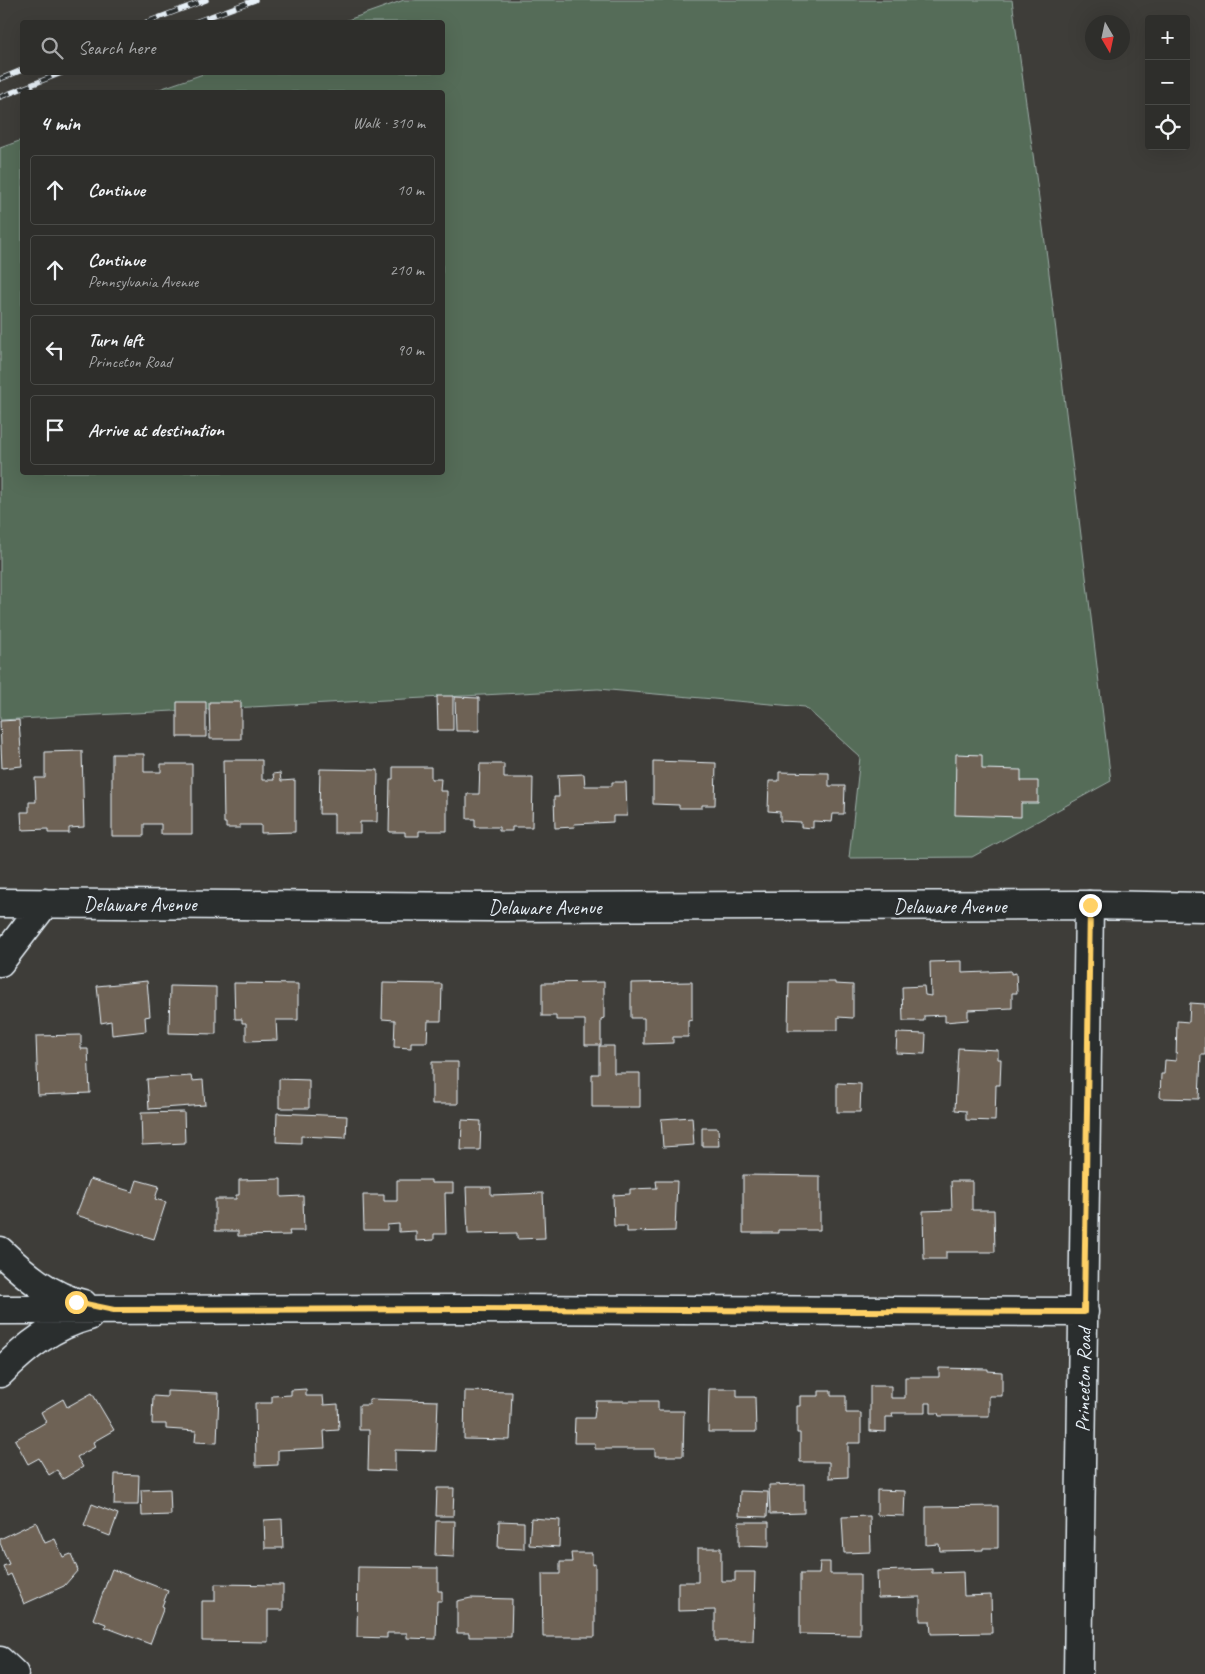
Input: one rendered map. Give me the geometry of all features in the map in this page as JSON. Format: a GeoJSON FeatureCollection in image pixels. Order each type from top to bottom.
{"type":"FeatureCollection","features":[{"type":"Feature","properties":{"kind":"street","name":"Delaware Avenue"},"geometry":{"type":"LineString","coordinates":[[0,903],[489,907],[1090,905],[1205,907]]}},
{"type":"Feature","properties":{"kind":"street"},"geometry":{"type":"LineString","coordinates":[[0,962],[45,903]]}},
{"type":"Feature","properties":{"kind":"street","name":"Princeton Road"},"geometry":{"type":"LineString","coordinates":[[1078,1674],[1090,905]]}},
{"type":"Feature","properties":{"kind":"street"},"geometry":{"type":"LineString","coordinates":[[0,1251],[25,1274],[50,1291],[76,1302],[114,1310]]}},
{"type":"Feature","properties":{"kind":"street"},"geometry":{"type":"LineString","coordinates":[[0,1310],[488,1309],[1084,1312]]}},
{"type":"Feature","properties":{"kind":"street"},"geometry":{"type":"LineString","coordinates":[[0,1373],[22,1351],[52,1330],[72,1321],[114,1310]]}},
{"type":"Feature","properties":{"kind":"street"},"geometry":{"type":"LineString","coordinates":[[0,1661],[14,1674]]}},
{"type":"Feature","properties":{"kind":"green space"},"geometry":{"type":"Polygon","coordinates":[[[404,0],[1012,0],[1047,257],[1111,781],[972,857],[849,858],[860,757],[805,707],[598,689],[0,720],[0,148],[20,141],[20,475],[445,475],[445,90],[157,90],[200,75],[445,75],[445,20],[348,20],[404,0]]]}},
{"type":"Feature","properties":{"kind":"building"},"geometry":{"type":"Polygon","coordinates":[[[437,696],[453,696],[453,730],[438,730],[437,696]]]}},
{"type":"Feature","properties":{"kind":"building"},"geometry":{"type":"Polygon","coordinates":[[[455,697],[479,698],[479,731],[456,731],[455,697]]]}},
{"type":"Feature","properties":{"kind":"building"},"geometry":{"type":"Polygon","coordinates":[[[177,702],[206,702],[206,737],[177,737],[177,702]]]}},
{"type":"Feature","properties":{"kind":"building"},"geometry":{"type":"Polygon","coordinates":[[[209,702],[241,702],[241,739],[210,739],[209,702]]]}},
{"type":"Feature","properties":{"kind":"building"},"geometry":{"type":"Polygon","coordinates":[[[19,720],[22,766],[2,768],[0,721],[19,720]]]}},
{"type":"Feature","properties":{"kind":"building"},"geometry":{"type":"Polygon","coordinates":[[[82,751],[84,827],[69,828],[69,833],[48,833],[48,829],[22,830],[21,812],[29,812],[29,802],[36,802],[35,778],[45,778],[45,752],[82,751]]]}},
{"type":"Feature","properties":{"kind":"building"},"geometry":{"type":"Polygon","coordinates":[[[112,754],[144,754],[144,772],[161,772],[161,764],[192,764],[192,834],[161,834],[161,824],[144,824],[144,836],[112,836],[112,754]]]}},
{"type":"Feature","properties":{"kind":"building"},"geometry":{"type":"Polygon","coordinates":[[[956,754],[982,755],[982,769],[1021,770],[1021,781],[1038,781],[1038,803],[1021,803],[1021,817],[955,815],[956,754]]]}},
{"type":"Feature","properties":{"kind":"building"},"geometry":{"type":"Polygon","coordinates":[[[223,760],[262,760],[262,780],[274,780],[273,774],[280,773],[281,781],[295,780],[295,832],[261,833],[261,825],[240,825],[240,828],[226,828],[226,823],[224,823],[223,760]]]}},
{"type":"Feature","properties":{"kind":"building"},"geometry":{"type":"Polygon","coordinates":[[[653,761],[716,763],[715,805],[702,805],[702,808],[679,808],[679,805],[653,804],[653,761]]]}},
{"type":"Feature","properties":{"kind":"building"},"geometry":{"type":"Polygon","coordinates":[[[480,764],[504,764],[504,778],[533,778],[532,827],[512,827],[512,831],[499,831],[499,827],[475,827],[475,819],[467,819],[467,794],[479,794],[480,764]]]}},
{"type":"Feature","properties":{"kind":"building"},"geometry":{"type":"Polygon","coordinates":[[[393,767],[431,767],[431,779],[441,779],[440,791],[447,791],[447,831],[419,831],[419,836],[405,836],[405,832],[389,832],[390,779],[393,779],[393,767]]]}},
{"type":"Feature","properties":{"kind":"building"},"geometry":{"type":"Polygon","coordinates":[[[320,769],[378,770],[377,822],[360,822],[360,833],[334,833],[334,814],[319,814],[320,769]]]}},
{"type":"Feature","properties":{"kind":"building"},"geometry":{"type":"Polygon","coordinates":[[[779,772],[829,773],[829,786],[845,786],[844,814],[833,814],[832,822],[813,821],[813,828],[801,827],[801,822],[780,821],[780,812],[768,811],[769,781],[779,781],[779,772]]]}},
{"type":"Feature","properties":{"kind":"building"},"geometry":{"type":"Polygon","coordinates":[[[584,774],[585,786],[612,786],[612,782],[626,782],[627,816],[613,816],[613,822],[574,824],[575,827],[555,828],[554,797],[559,797],[558,775],[584,774]]]}},
{"type":"Feature","properties":{"kind":"building"},"geometry":{"type":"Polygon","coordinates":[[[962,961],[962,973],[1011,971],[1011,974],[1016,973],[1017,993],[1012,993],[1012,1008],[968,1010],[968,1020],[945,1022],[945,1015],[924,1016],[924,1021],[903,1021],[902,987],[924,986],[925,995],[931,996],[930,962],[962,961]]]}},
{"type":"Feature","properties":{"kind":"building"},"geometry":{"type":"Polygon","coordinates":[[[147,981],[150,1016],[145,1017],[146,1031],[112,1035],[111,1021],[101,1023],[97,986],[147,981]]]}},
{"type":"Feature","properties":{"kind":"building"},"geometry":{"type":"Polygon","coordinates":[[[604,982],[604,1018],[601,1019],[601,1045],[585,1045],[585,1020],[556,1020],[556,1016],[542,1016],[542,983],[604,982]]]}},
{"type":"Feature","properties":{"kind":"building"},"geometry":{"type":"Polygon","coordinates":[[[692,982],[692,1020],[688,1021],[688,1037],[673,1037],[673,1043],[644,1044],[644,1018],[631,1018],[631,983],[692,982]]]}},
{"type":"Feature","properties":{"kind":"building"},"geometry":{"type":"Polygon","coordinates":[[[789,982],[835,982],[835,984],[853,985],[853,1018],[838,1017],[838,1030],[788,1030],[789,982]]]}},
{"type":"Feature","properties":{"kind":"building"},"geometry":{"type":"Polygon","coordinates":[[[234,983],[298,984],[298,1020],[276,1020],[277,1040],[246,1041],[246,1023],[242,1023],[242,1019],[235,1019],[234,983]]]}},
{"type":"Feature","properties":{"kind":"building"},"geometry":{"type":"Polygon","coordinates":[[[383,983],[442,984],[441,1021],[428,1021],[427,1042],[411,1042],[411,1048],[394,1047],[395,1020],[382,1019],[383,983]]]}},
{"type":"Feature","properties":{"kind":"building"},"geometry":{"type":"Polygon","coordinates":[[[170,986],[216,987],[216,1034],[169,1033],[170,986]]]}},
{"type":"Feature","properties":{"kind":"building"},"geometry":{"type":"Polygon","coordinates":[[[1190,1003],[1205,1004],[1205,1055],[1201,1055],[1199,1099],[1160,1098],[1161,1074],[1164,1074],[1165,1060],[1176,1061],[1177,1021],[1189,1022],[1190,1003]]]}},
{"type":"Feature","properties":{"kind":"building"},"geometry":{"type":"Polygon","coordinates":[[[897,1033],[926,1034],[925,1054],[896,1053],[897,1033]]]}},
{"type":"Feature","properties":{"kind":"building"},"geometry":{"type":"Polygon","coordinates":[[[81,1035],[81,1049],[88,1049],[90,1093],[38,1095],[36,1036],[81,1035]]]}},
{"type":"Feature","properties":{"kind":"building"},"geometry":{"type":"Polygon","coordinates":[[[599,1046],[614,1046],[614,1073],[640,1073],[640,1107],[592,1107],[592,1074],[599,1074],[599,1046]]]}},
{"type":"Feature","properties":{"kind":"building"},"geometry":{"type":"Polygon","coordinates":[[[958,1048],[998,1050],[998,1059],[1001,1059],[1000,1085],[996,1085],[995,1121],[966,1120],[966,1111],[955,1110],[958,1048]]]}},
{"type":"Feature","properties":{"kind":"building"},"geometry":{"type":"Polygon","coordinates":[[[432,1062],[458,1062],[458,1104],[432,1104],[432,1062]]]}},
{"type":"Feature","properties":{"kind":"building"},"geometry":{"type":"Polygon","coordinates":[[[191,1076],[192,1081],[203,1080],[205,1105],[149,1109],[147,1079],[191,1076]]]}},
{"type":"Feature","properties":{"kind":"building"},"geometry":{"type":"Polygon","coordinates":[[[279,1079],[309,1080],[309,1108],[279,1108],[279,1079]]]}},
{"type":"Feature","properties":{"kind":"building"},"geometry":{"type":"Polygon","coordinates":[[[837,1083],[861,1084],[860,1112],[837,1112],[837,1083]]]}},
{"type":"Feature","properties":{"kind":"building"},"geometry":{"type":"Polygon","coordinates":[[[184,1112],[185,1143],[142,1145],[141,1113],[184,1112]]]}},
{"type":"Feature","properties":{"kind":"building"},"geometry":{"type":"Polygon","coordinates":[[[277,1113],[347,1116],[346,1138],[301,1136],[301,1143],[276,1142],[277,1113]]]}},
{"type":"Feature","properties":{"kind":"building"},"geometry":{"type":"Polygon","coordinates":[[[692,1117],[694,1145],[663,1147],[661,1119],[692,1117]]]}},
{"type":"Feature","properties":{"kind":"building"},"geometry":{"type":"Polygon","coordinates":[[[462,1120],[481,1121],[480,1150],[461,1150],[462,1120]]]}},
{"type":"Feature","properties":{"kind":"building"},"geometry":{"type":"Polygon","coordinates":[[[702,1128],[718,1128],[719,1146],[702,1146],[702,1128]]]}},
{"type":"Feature","properties":{"kind":"building"},"geometry":{"type":"Polygon","coordinates":[[[743,1175],[820,1176],[820,1230],[778,1230],[778,1233],[743,1233],[743,1175]]]}},
{"type":"Feature","properties":{"kind":"building"},"geometry":{"type":"Polygon","coordinates":[[[90,1179],[133,1192],[137,1180],[159,1186],[155,1199],[166,1202],[154,1239],[76,1215],[90,1179]]]}},
{"type":"Feature","properties":{"kind":"building"},"geometry":{"type":"Polygon","coordinates":[[[281,1179],[281,1197],[303,1196],[304,1231],[289,1231],[290,1235],[238,1236],[238,1231],[215,1231],[215,1199],[236,1199],[236,1195],[239,1195],[239,1180],[281,1179]]]}},
{"type":"Feature","properties":{"kind":"building"},"geometry":{"type":"Polygon","coordinates":[[[397,1180],[431,1180],[431,1183],[453,1183],[453,1193],[445,1193],[446,1234],[434,1234],[434,1240],[416,1241],[416,1231],[399,1232],[399,1224],[387,1225],[387,1230],[364,1230],[363,1195],[384,1195],[384,1201],[397,1201],[397,1180]]]}},
{"type":"Feature","properties":{"kind":"building"},"geometry":{"type":"Polygon","coordinates":[[[656,1181],[677,1181],[675,1231],[627,1232],[627,1226],[614,1226],[613,1195],[630,1194],[630,1189],[657,1188],[656,1181]]]}},
{"type":"Feature","properties":{"kind":"building"},"geometry":{"type":"Polygon","coordinates":[[[951,1181],[972,1181],[972,1210],[994,1210],[995,1252],[946,1252],[946,1259],[924,1259],[923,1211],[952,1210],[951,1181]]]}},
{"type":"Feature","properties":{"kind":"building"},"geometry":{"type":"Polygon","coordinates":[[[466,1187],[491,1187],[491,1195],[543,1193],[545,1238],[517,1239],[517,1233],[468,1234],[466,1187]]]}},
{"type":"Feature","properties":{"kind":"building"},"geometry":{"type":"Polygon","coordinates":[[[939,1368],[988,1369],[988,1371],[1002,1372],[1002,1396],[989,1396],[989,1416],[939,1416],[938,1413],[931,1413],[931,1403],[925,1403],[925,1413],[892,1413],[893,1417],[886,1417],[886,1432],[870,1431],[870,1386],[891,1386],[891,1398],[905,1398],[905,1377],[939,1377],[939,1368]]]}},
{"type":"Feature","properties":{"kind":"building"},"geometry":{"type":"Polygon","coordinates":[[[306,1389],[306,1396],[323,1396],[324,1405],[338,1404],[339,1430],[324,1431],[325,1448],[278,1450],[278,1465],[256,1466],[255,1403],[272,1403],[272,1396],[291,1395],[291,1390],[306,1389]]]}},
{"type":"Feature","properties":{"kind":"building"},"geometry":{"type":"Polygon","coordinates":[[[709,1389],[737,1389],[737,1397],[755,1397],[756,1432],[708,1432],[709,1389]]]}},
{"type":"Feature","properties":{"kind":"building"},"geometry":{"type":"Polygon","coordinates":[[[167,1391],[219,1393],[217,1443],[195,1442],[196,1431],[166,1429],[166,1424],[152,1424],[153,1396],[167,1397],[167,1391]]]}},
{"type":"Feature","properties":{"kind":"building"},"geometry":{"type":"Polygon","coordinates":[[[465,1391],[512,1392],[510,1440],[464,1439],[465,1391]]]}},
{"type":"Feature","properties":{"kind":"building"},"geometry":{"type":"Polygon","coordinates":[[[819,1391],[831,1391],[831,1396],[846,1396],[846,1413],[861,1413],[861,1443],[848,1443],[848,1477],[829,1478],[829,1462],[800,1462],[800,1433],[797,1433],[797,1406],[800,1406],[800,1396],[819,1396],[819,1391]]]}},
{"type":"Feature","properties":{"kind":"building"},"geometry":{"type":"Polygon","coordinates":[[[92,1393],[114,1430],[93,1442],[95,1447],[77,1457],[83,1467],[63,1479],[57,1470],[49,1475],[39,1458],[28,1464],[15,1440],[46,1422],[41,1412],[63,1399],[67,1407],[92,1393]]]}},
{"type":"Feature","properties":{"kind":"building"},"geometry":{"type":"Polygon","coordinates":[[[369,1399],[438,1401],[436,1451],[395,1450],[395,1471],[368,1470],[369,1430],[359,1430],[359,1405],[369,1405],[369,1399]]]}},
{"type":"Feature","properties":{"kind":"building"},"geometry":{"type":"Polygon","coordinates":[[[596,1401],[658,1401],[658,1411],[684,1411],[683,1456],[655,1456],[655,1449],[595,1449],[595,1443],[574,1443],[575,1418],[594,1418],[596,1401]]]}},
{"type":"Feature","properties":{"kind":"building"},"geometry":{"type":"Polygon","coordinates":[[[115,1474],[139,1475],[138,1505],[114,1505],[115,1474]]]}},
{"type":"Feature","properties":{"kind":"building"},"geometry":{"type":"Polygon","coordinates":[[[804,1484],[804,1513],[770,1514],[769,1485],[804,1484]]]}},
{"type":"Feature","properties":{"kind":"building"},"geometry":{"type":"Polygon","coordinates":[[[437,1488],[454,1488],[453,1516],[436,1516],[437,1488]]]}},
{"type":"Feature","properties":{"kind":"building"},"geometry":{"type":"Polygon","coordinates":[[[170,1489],[171,1515],[142,1516],[141,1490],[170,1489]]]}},
{"type":"Feature","properties":{"kind":"building"},"geometry":{"type":"Polygon","coordinates":[[[877,1490],[905,1491],[904,1516],[877,1515],[877,1490]]]}},
{"type":"Feature","properties":{"kind":"building"},"geometry":{"type":"Polygon","coordinates":[[[740,1491],[768,1492],[767,1517],[739,1516],[740,1491]]]}},
{"type":"Feature","properties":{"kind":"building"},"geometry":{"type":"Polygon","coordinates":[[[92,1504],[118,1514],[110,1536],[84,1526],[92,1504]]]}},
{"type":"Feature","properties":{"kind":"building"},"geometry":{"type":"Polygon","coordinates":[[[998,1506],[998,1548],[940,1551],[939,1544],[926,1545],[926,1507],[998,1506]]]}},
{"type":"Feature","properties":{"kind":"building"},"geometry":{"type":"Polygon","coordinates":[[[870,1516],[871,1552],[844,1553],[842,1517],[870,1516]]]}},
{"type":"Feature","properties":{"kind":"building"},"geometry":{"type":"Polygon","coordinates":[[[531,1518],[560,1520],[559,1547],[529,1545],[531,1518]]]}},
{"type":"Feature","properties":{"kind":"building"},"geometry":{"type":"Polygon","coordinates":[[[282,1519],[283,1548],[265,1548],[264,1520],[282,1519]]]}},
{"type":"Feature","properties":{"kind":"building"},"geometry":{"type":"Polygon","coordinates":[[[436,1521],[455,1521],[454,1557],[435,1556],[436,1521]]]}},
{"type":"Feature","properties":{"kind":"building"},"geometry":{"type":"Polygon","coordinates":[[[499,1521],[524,1522],[524,1549],[498,1548],[499,1521]]]}},
{"type":"Feature","properties":{"kind":"building"},"geometry":{"type":"Polygon","coordinates":[[[36,1522],[45,1543],[55,1539],[63,1557],[71,1554],[78,1570],[64,1586],[24,1604],[11,1574],[7,1576],[3,1566],[9,1564],[0,1539],[36,1522]]]}},
{"type":"Feature","properties":{"kind":"building"},"geometry":{"type":"Polygon","coordinates":[[[739,1522],[769,1522],[769,1547],[739,1546],[739,1522]]]}},
{"type":"Feature","properties":{"kind":"building"},"geometry":{"type":"Polygon","coordinates":[[[698,1548],[721,1548],[721,1581],[735,1581],[735,1572],[755,1572],[753,1641],[715,1641],[715,1610],[678,1611],[678,1582],[698,1582],[698,1548]]]}},
{"type":"Feature","properties":{"kind":"building"},"geometry":{"type":"Polygon","coordinates":[[[571,1553],[592,1553],[592,1565],[595,1564],[595,1637],[543,1637],[542,1574],[560,1574],[560,1562],[572,1562],[571,1553]]]}},
{"type":"Feature","properties":{"kind":"building"},"geometry":{"type":"Polygon","coordinates":[[[820,1562],[830,1562],[830,1574],[860,1574],[860,1635],[800,1634],[800,1574],[819,1574],[820,1562]]]}},
{"type":"Feature","properties":{"kind":"building"},"geometry":{"type":"Polygon","coordinates":[[[358,1567],[438,1568],[438,1591],[442,1591],[442,1601],[437,1601],[436,1639],[407,1638],[407,1633],[387,1633],[387,1638],[357,1637],[358,1567]]]}},
{"type":"Feature","properties":{"kind":"building"},"geometry":{"type":"Polygon","coordinates":[[[112,1569],[168,1591],[150,1644],[105,1627],[106,1624],[93,1619],[112,1569]]]}},
{"type":"Feature","properties":{"kind":"building"},"geometry":{"type":"Polygon","coordinates":[[[932,1569],[932,1573],[963,1572],[964,1596],[991,1595],[992,1633],[931,1634],[930,1621],[920,1621],[920,1597],[878,1598],[877,1571],[932,1569]]]}},
{"type":"Feature","properties":{"kind":"building"},"geometry":{"type":"Polygon","coordinates":[[[215,1584],[283,1585],[283,1610],[268,1610],[268,1642],[202,1641],[202,1601],[215,1601],[215,1584]]]}},
{"type":"Feature","properties":{"kind":"building"},"geometry":{"type":"Polygon","coordinates":[[[471,1598],[512,1599],[511,1637],[469,1637],[469,1633],[457,1633],[457,1601],[471,1598]]]}},
{"type":"Feature","properties":{"kind":"railway"},"geometry":{"type":"LineString","coordinates":[[152,20],[206,0]]}},
{"type":"Feature","properties":{"kind":"railway"},"geometry":{"type":"LineString","coordinates":[[200,20],[255,0]]}},
{"type":"Feature","properties":{"kind":"railway"},"geometry":{"type":"LineString","coordinates":[[0,79],[20,71]]}},
{"type":"Feature","properties":{"kind":"railway"},"geometry":{"type":"LineString","coordinates":[[0,97],[56,75]]}},
{"type":"Feature","properties":{"kind":"route"},"geometry":{"type":"LineString","coordinates":[[76,1302],[114,1310],[478,1309],[1084,1312],[1090,905]]}}]}
